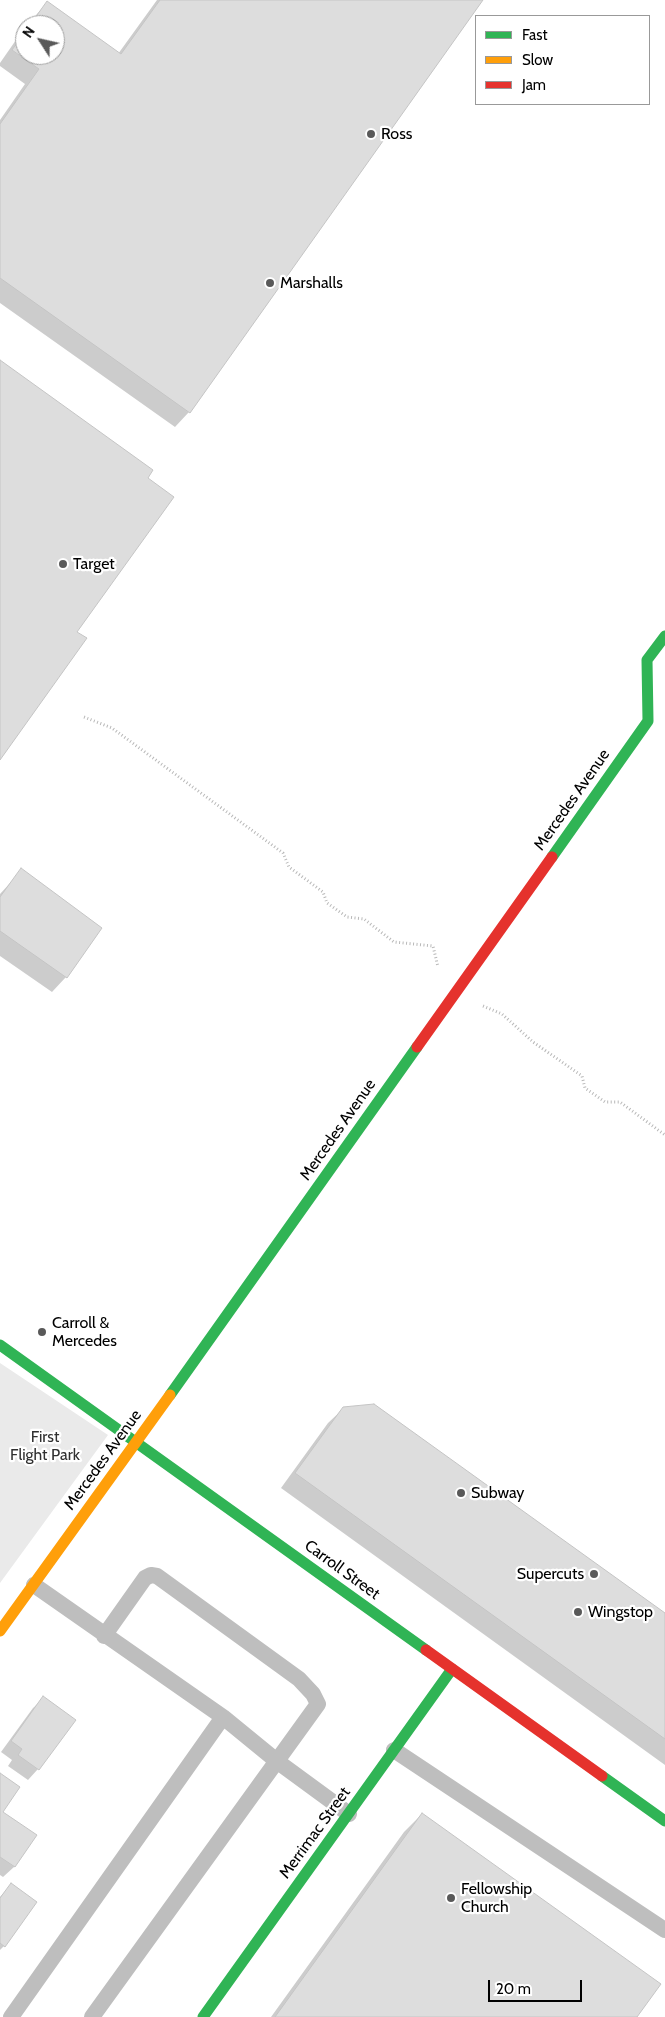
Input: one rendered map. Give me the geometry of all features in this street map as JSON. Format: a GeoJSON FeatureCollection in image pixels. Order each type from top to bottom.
{"type":"FeatureCollection","features":[{"type":"Feature","properties":{"kind":"street","name":"Mercedes Avenue"},"geometry":{"type":"LineString","coordinates":[[0,1632],[648,720],[647,660],[665,636]]}},
{"type":"Feature","properties":{"kind":"street","name":"Carroll Street"},"geometry":{"type":"LineString","coordinates":[[0,1345],[665,1821]]}},
{"type":"Feature","properties":{"kind":"street","name":"Merrimac Street"},"geometry":{"type":"LineString","coordinates":[[203,2017],[452,1669]]}},
{"type":"Feature","properties":{"kind":"lane"},"geometry":{"type":"LineString","coordinates":[[648,704],[665,716]]}},
{"type":"Feature","properties":{"kind":"lane"},"geometry":{"type":"LineString","coordinates":[[92,2017],[278,1762],[318,1704],[313,1694],[299,1678],[157,1576],[151,1575],[145,1578],[104,1636]]}},
{"type":"Feature","properties":{"kind":"lane"},"geometry":{"type":"LineString","coordinates":[[34,1585],[104,1636],[223,1717],[278,1762],[349,1814]]}},
{"type":"Feature","properties":{"kind":"lane"},"geometry":{"type":"LineString","coordinates":[[11,2017],[223,1717]]}},
{"type":"Feature","properties":{"kind":"lane"},"geometry":{"type":"LineString","coordinates":[[394,1750],[665,1930]]}},
{"type":"Feature","properties":{"kind":"path"},"geometry":{"type":"LineString","coordinates":[[84,716],[112,728],[283,853],[289,867],[323,892],[327,903],[347,917],[364,919],[394,942],[433,946],[440,980],[455,993],[463,999],[502,1014],[534,1042],[582,1076],[585,1088],[606,1102],[620,1102],[665,1135]]}},
{"type":"Feature","properties":{"kind":"green space","name":"First Flight Park"},"geometry":{"type":"Polygon","coordinates":[[[0,1363],[108,1435],[0,1583],[0,1363]]]}},
{"type":"Feature","properties":{"kind":"building"},"geometry":{"type":"Polygon","coordinates":[[[160,0],[483,0],[190,413],[0,278],[0,124],[39,69],[33,65],[65,65],[65,15],[37,15],[47,1],[121,54],[160,0]]]}},
{"type":"Feature","properties":{"kind":"building","name":"Target"},"geometry":{"type":"Polygon","coordinates":[[[0,360],[153,470],[148,478],[174,497],[77,632],[87,638],[0,760],[0,360]]]}},
{"type":"Feature","properties":{"kind":"building"},"geometry":{"type":"Polygon","coordinates":[[[21,868],[102,928],[67,978],[0,931],[0,897],[21,868]]]}},
{"type":"Feature","properties":{"kind":"building"},"geometry":{"type":"Polygon","coordinates":[[[374,1404],[665,1613],[665,1739],[295,1473],[343,1407],[374,1404]]]}},
{"type":"Feature","properties":{"kind":"building"},"geometry":{"type":"Polygon","coordinates":[[[43,1696],[76,1720],[39,1770],[18,1755],[22,1749],[11,1741],[43,1696]]]}},
{"type":"Feature","properties":{"kind":"building"},"geometry":{"type":"Polygon","coordinates":[[[0,1773],[20,1787],[3,1812],[37,1835],[15,1867],[0,1857],[0,1773]]]}},
{"type":"Feature","properties":{"kind":"building","name":"Fellowship Church"},"geometry":{"type":"Polygon","coordinates":[[[422,1813],[661,1984],[637,2017],[275,2017],[422,1813]]]}},
{"type":"Feature","properties":{"kind":"building"},"geometry":{"type":"Polygon","coordinates":[[[11,1883],[37,1902],[5,1947],[0,1943],[0,1898],[11,1883]]]}},
{"type":"Feature","properties":{"kind":"traffic: fast"},"geometry":{"type":"LineString","coordinates":[[552,857],[648,721],[647,660],[665,636]]}},
{"type":"Feature","properties":{"kind":"traffic: fast"},"geometry":{"type":"LineString","coordinates":[[170,1395],[417,1047]]}},
{"type":"Feature","properties":{"kind":"traffic: fast"},"geometry":{"type":"LineString","coordinates":[[0,1345],[426,1650]]}},
{"type":"Feature","properties":{"kind":"traffic: fast"},"geometry":{"type":"LineString","coordinates":[[203,2017],[452,1669]]}},
{"type":"Feature","properties":{"kind":"traffic: fast"},"geometry":{"type":"LineString","coordinates":[[602,1776],[665,1821]]}},
{"type":"Feature","properties":{"kind":"traffic: slow"},"geometry":{"type":"LineString","coordinates":[[0,1631],[170,1395]]}},
{"type":"Feature","properties":{"kind":"traffic: jam"},"geometry":{"type":"LineString","coordinates":[[417,1047],[552,857]]}},
{"type":"Feature","properties":{"kind":"traffic: jam"},"geometry":{"type":"LineString","coordinates":[[426,1650],[602,1776]]}},
{"type":"Feature","properties":{"kind":"place","name":"Ross"},"geometry":{"type":"Point","coordinates":[371,134]}},
{"type":"Feature","properties":{"kind":"place","name":"Marshalls"},"geometry":{"type":"Point","coordinates":[270,283]}},
{"type":"Feature","properties":{"kind":"place","name":"Target"},"geometry":{"type":"Point","coordinates":[63,564]}},
{"type":"Feature","properties":{"kind":"place","name":"Carroll & Mercedes"},"geometry":{"type":"Point","coordinates":[42,1332]}},
{"type":"Feature","properties":{"kind":"place","name":"Subway"},"geometry":{"type":"Point","coordinates":[461,1493]}},
{"type":"Feature","properties":{"kind":"place","name":"Supercuts"},"geometry":{"type":"Point","coordinates":[594,1574]}},
{"type":"Feature","properties":{"kind":"place","name":"Wingstop"},"geometry":{"type":"Point","coordinates":[578,1612]}},
{"type":"Feature","properties":{"kind":"place","name":"Fellowship Church"},"geometry":{"type":"Point","coordinates":[451,1898]}}]}
